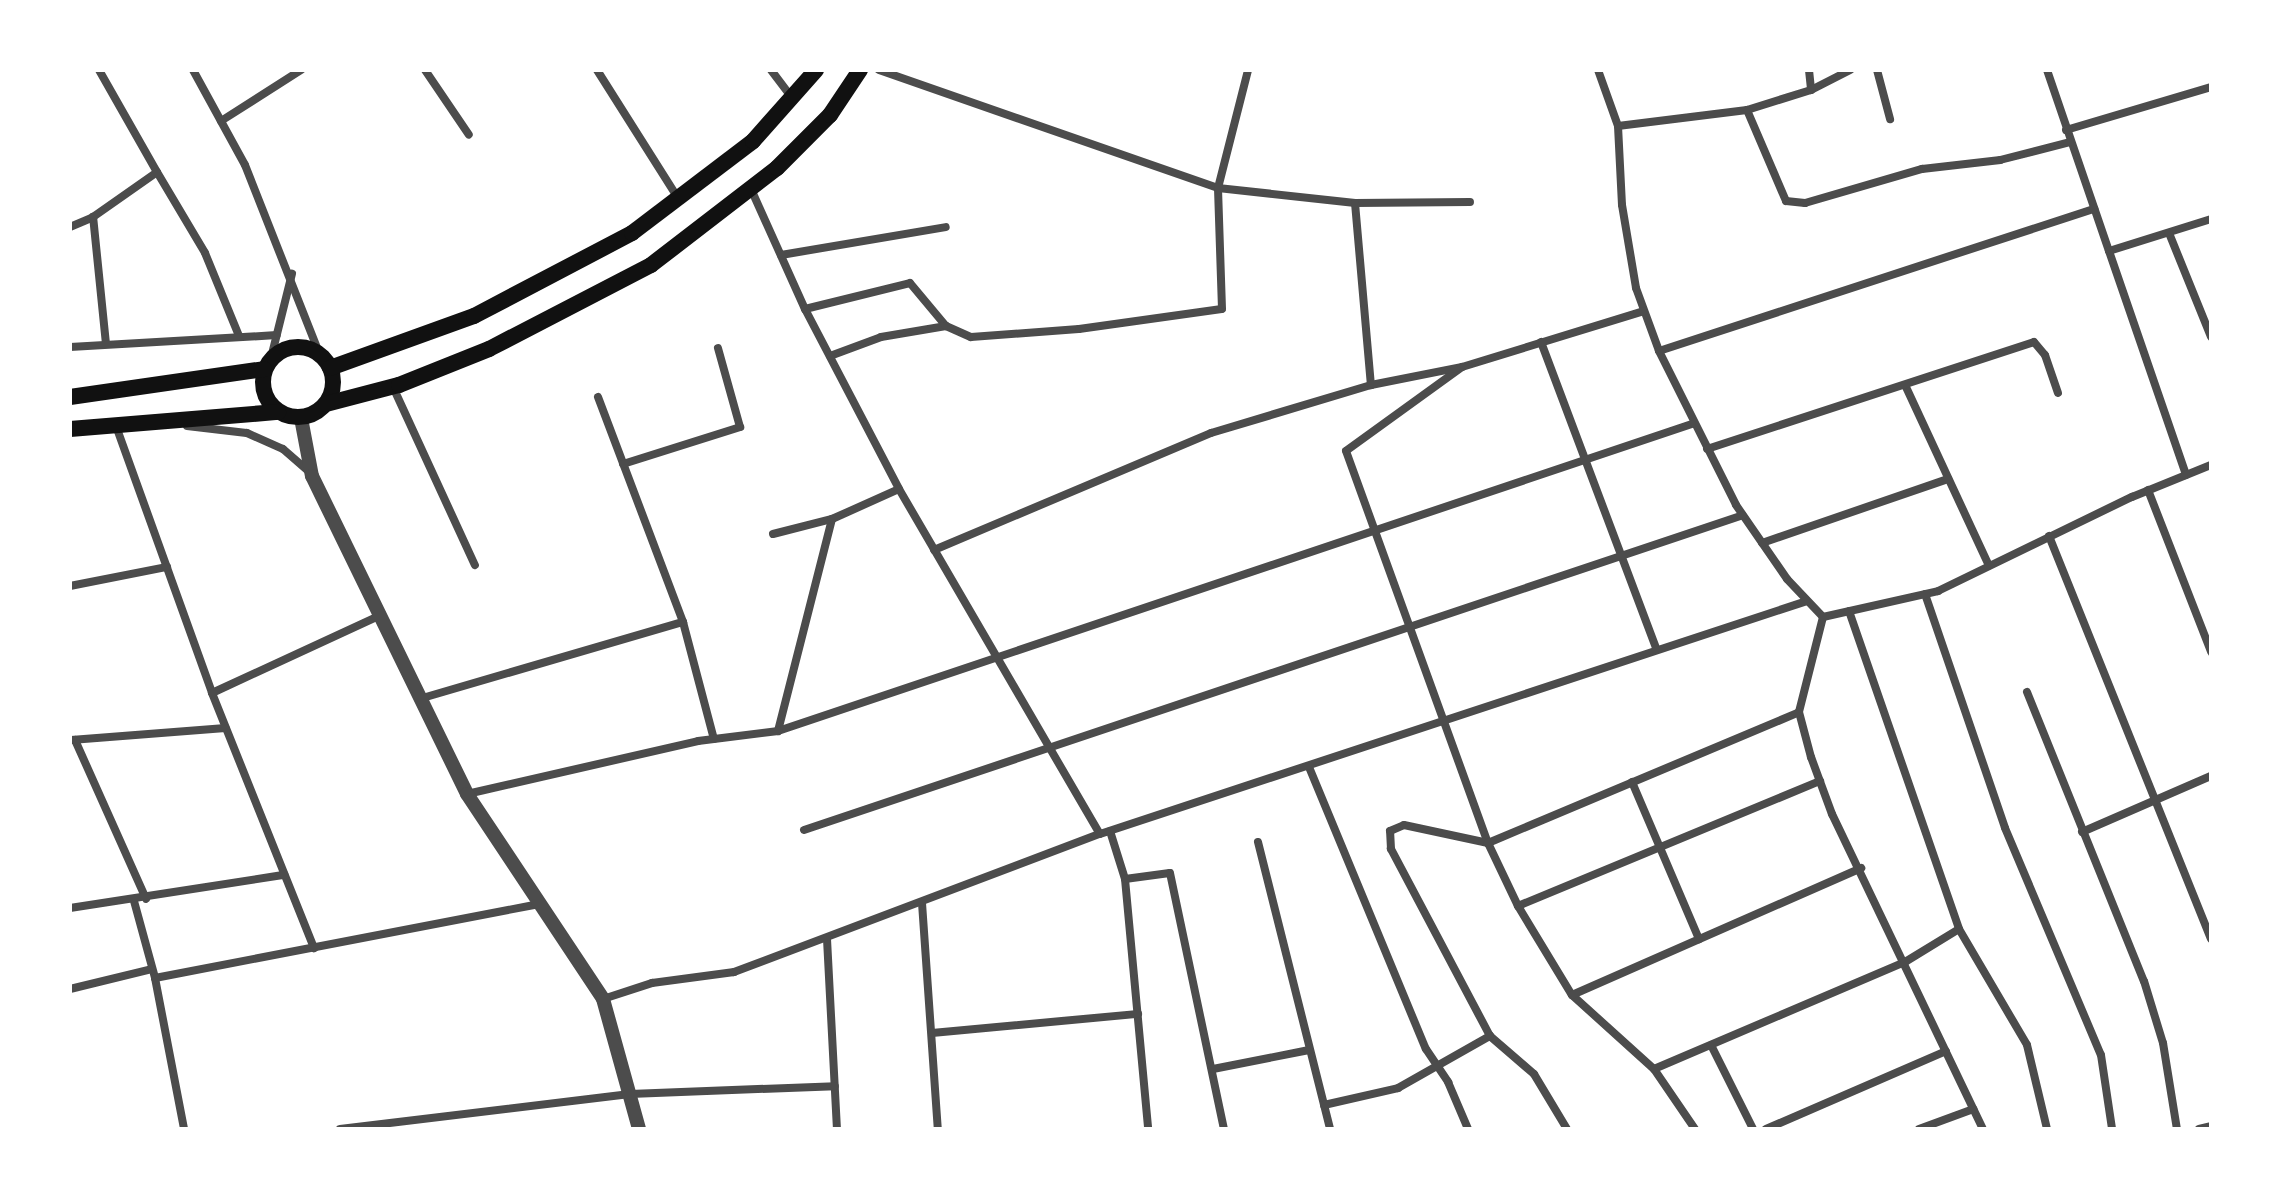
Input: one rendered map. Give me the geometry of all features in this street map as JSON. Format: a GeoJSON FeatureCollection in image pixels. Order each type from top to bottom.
{"type":"FeatureCollection","features":[{"type":"Feature","properties":{"kind":"main road"},"geometry":{"type":"LineString","coordinates":[[70,397],[268,364],[297,346],[325,361],[474,316],[632,233],[679,200],[753,141],[794,100],[816,70]]}},
{"type":"Feature","properties":{"kind":"main road"},"geometry":{"type":"LineString","coordinates":[[70,429],[278,412],[301,418],[326,404],[393,387],[489,349],[651,265],[751,189],[830,115],[860,70]]}},
{"type":"Feature","properties":{"kind":"main road"},"geometry":{"type":"LineString","coordinates":[[325,361],[332,393],[326,404]]}},
{"type":"Feature","properties":{"kind":"main road"},"geometry":{"type":"LineString","coordinates":[[268,364],[264,394],[278,412]]}},
{"type":"Feature","properties":{"kind":"street"},"geometry":{"type":"LineString","coordinates":[[99,70],[205,253],[239,336]]}},
{"type":"Feature","properties":{"kind":"street"},"geometry":{"type":"LineString","coordinates":[[193,70],[221,121],[292,273],[325,361]]}},
{"type":"Feature","properties":{"kind":"street"},"geometry":{"type":"LineString","coordinates":[[221,121],[301,70]]}},
{"type":"Feature","properties":{"kind":"street"},"geometry":{"type":"LineString","coordinates":[[425,70],[469,135]]}},
{"type":"Feature","properties":{"kind":"street"},"geometry":{"type":"LineString","coordinates":[[597,70],[679,200]]}},
{"type":"Feature","properties":{"kind":"street"},"geometry":{"type":"LineString","coordinates":[[771,70],[794,100]]}},
{"type":"Feature","properties":{"kind":"street"},"geometry":{"type":"LineString","coordinates":[[879,70],[1218,188],[1355,203],[1470,202]]}},
{"type":"Feature","properties":{"kind":"street"},"geometry":{"type":"LineString","coordinates":[[805,309],[910,283],[946,326],[971,337],[1079,329],[1222,309],[1218,188],[1248,70]]}},
{"type":"Feature","properties":{"kind":"street"},"geometry":{"type":"LineString","coordinates":[[1598,70],[1618,126],[1622,205],[1644,311],[1659,351],[1692,424],[1743,515],[1807,601],[1823,617]]}},
{"type":"Feature","properties":{"kind":"street"},"geometry":{"type":"LineString","coordinates":[[1809,70],[1811,90]]}},
{"type":"Feature","properties":{"kind":"street"},"geometry":{"type":"LineString","coordinates":[[1618,126],[1747,110],[1811,90],[1850,70]]}},
{"type":"Feature","properties":{"kind":"street"},"geometry":{"type":"LineString","coordinates":[[1877,70],[1890,119]]}},
{"type":"Feature","properties":{"kind":"street"},"geometry":{"type":"LineString","coordinates":[[2047,70],[2186,475]]}},
{"type":"Feature","properties":{"kind":"street"},"geometry":{"type":"LineString","coordinates":[[2066,130],[2211,87]]}},
{"type":"Feature","properties":{"kind":"street"},"geometry":{"type":"LineString","coordinates":[[1747,110],[1786,201],[1795,202],[1922,169],[2000,160],[2070,142]]}},
{"type":"Feature","properties":{"kind":"street"},"geometry":{"type":"LineString","coordinates":[[70,227],[93,217],[157,172]]}},
{"type":"Feature","properties":{"kind":"street"},"geometry":{"type":"LineString","coordinates":[[751,189],[805,309],[899,489],[999,655],[1100,834]]}},
{"type":"Feature","properties":{"kind":"street"},"geometry":{"type":"LineString","coordinates":[[1355,203],[1371,385]]}},
{"type":"Feature","properties":{"kind":"street"},"geometry":{"type":"LineString","coordinates":[[1659,351],[2094,209]]}},
{"type":"Feature","properties":{"kind":"street"},"geometry":{"type":"LineString","coordinates":[[93,217],[106,344]]}},
{"type":"Feature","properties":{"kind":"street"},"geometry":{"type":"LineString","coordinates":[[2109,251],[2211,219]]}},
{"type":"Feature","properties":{"kind":"street"},"geometry":{"type":"LineString","coordinates":[[781,255],[946,227]]}},
{"type":"Feature","properties":{"kind":"street"},"geometry":{"type":"LineString","coordinates":[[2169,233],[2211,337]]}},
{"type":"Feature","properties":{"kind":"street"},"geometry":{"type":"LineString","coordinates":[[268,364],[292,273]]}},
{"type":"Feature","properties":{"kind":"street"},"geometry":{"type":"LineString","coordinates":[[934,550],[1211,433],[1371,385],[1462,367],[1644,311]]}},
{"type":"Feature","properties":{"kind":"street"},"geometry":{"type":"LineString","coordinates":[[830,356],[881,337],[946,326]]}},
{"type":"Feature","properties":{"kind":"street"},"geometry":{"type":"LineString","coordinates":[[70,347],[277,335]]}},
{"type":"Feature","properties":{"kind":"street"},"geometry":{"type":"LineString","coordinates":[[1541,342],[1618,556],[1657,650]]}},
{"type":"Feature","properties":{"kind":"street"},"geometry":{"type":"LineString","coordinates":[[1707,449],[1906,387],[2034,342],[2045,355],[2058,393]]}},
{"type":"Feature","properties":{"kind":"street"},"geometry":{"type":"LineString","coordinates":[[623,464],[740,427],[718,348]]}},
{"type":"Feature","properties":{"kind":"street"},"geometry":{"type":"LineString","coordinates":[[1462,367],[1346,451],[1488,843],[1518,906],[1572,995],[1654,1069],[1695,1129]]}},
{"type":"Feature","properties":{"kind":"street"},"geometry":{"type":"LineString","coordinates":[[393,387],[475,565]]}},
{"type":"Feature","properties":{"kind":"street"},"geometry":{"type":"LineString","coordinates":[[1906,387],[1989,566]]}},
{"type":"Feature","properties":{"kind":"street"},"geometry":{"type":"LineString","coordinates":[[598,397],[683,622],[714,739]]}},
{"type":"Feature","properties":{"kind":"street"},"geometry":{"type":"LineString","coordinates":[[301,418],[312,476],[467,794],[603,999],[639,1129]]}},
{"type":"Feature","properties":{"kind":"street"},"geometry":{"type":"LineString","coordinates":[[163,423],[247,433],[283,449],[312,476]]}},
{"type":"Feature","properties":{"kind":"street"},"geometry":{"type":"LineString","coordinates":[[467,794],[714,739],[778,731],[1692,424]]}},
{"type":"Feature","properties":{"kind":"street"},"geometry":{"type":"LineString","coordinates":[[116,426],[212,693],[314,948]]}},
{"type":"Feature","properties":{"kind":"street"},"geometry":{"type":"LineString","coordinates":[[1823,617],[1925,594],[2148,490],[2211,465]]}},
{"type":"Feature","properties":{"kind":"street"},"geometry":{"type":"LineString","coordinates":[[1762,543],[1948,479]]}},
{"type":"Feature","properties":{"kind":"street"},"geometry":{"type":"LineString","coordinates":[[773,534],[832,519],[899,489]]}},
{"type":"Feature","properties":{"kind":"street"},"geometry":{"type":"LineString","coordinates":[[2148,490],[2211,652]]}},
{"type":"Feature","properties":{"kind":"street"},"geometry":{"type":"LineString","coordinates":[[804,830],[1049,745],[1743,515]]}},
{"type":"Feature","properties":{"kind":"street"},"geometry":{"type":"LineString","coordinates":[[778,731],[832,519]]}},
{"type":"Feature","properties":{"kind":"street"},"geometry":{"type":"LineString","coordinates":[[2049,536],[2211,939]]}},
{"type":"Feature","properties":{"kind":"street"},"geometry":{"type":"LineString","coordinates":[[70,586],[167,567]]}},
{"type":"Feature","properties":{"kind":"street"},"geometry":{"type":"LineString","coordinates":[[1925,594],[2005,828],[2101,1055],[2112,1129]]}},
{"type":"Feature","properties":{"kind":"street"},"geometry":{"type":"LineString","coordinates":[[603,999],[652,983],[734,972],[1100,834],[1807,601]]}},
{"type":"Feature","properties":{"kind":"street"},"geometry":{"type":"LineString","coordinates":[[1849,611],[1959,929],[2027,1045],[2047,1129]]}},
{"type":"Feature","properties":{"kind":"street"},"geometry":{"type":"LineString","coordinates":[[212,693],[379,616]]}},
{"type":"Feature","properties":{"kind":"street"},"geometry":{"type":"LineString","coordinates":[[1823,617],[1799,712],[1820,781],[1983,1129]]}},
{"type":"Feature","properties":{"kind":"street"},"geometry":{"type":"LineString","coordinates":[[419,700],[683,622]]}},
{"type":"Feature","properties":{"kind":"street"},"geometry":{"type":"LineString","coordinates":[[2027,692],[2144,981],[2163,1043],[2177,1129]]}},
{"type":"Feature","properties":{"kind":"street"},"geometry":{"type":"LineString","coordinates":[[1567,1129],[1534,1074],[1490,1036],[1391,849],[1390,831],[1404,825],[1488,843],[1799,712]]}},
{"type":"Feature","properties":{"kind":"street"},"geometry":{"type":"LineString","coordinates":[[146,899],[72,740],[226,728]]}},
{"type":"Feature","properties":{"kind":"street"},"geometry":{"type":"LineString","coordinates":[[1309,767],[1426,1049],[1439,1067],[1468,1129]]}},
{"type":"Feature","properties":{"kind":"street"},"geometry":{"type":"LineString","coordinates":[[2082,832],[2154,797],[2211,776]]}},
{"type":"Feature","properties":{"kind":"street"},"geometry":{"type":"LineString","coordinates":[[1518,906],[1820,781]]}},
{"type":"Feature","properties":{"kind":"street"},"geometry":{"type":"LineString","coordinates":[[1632,782],[1657,849],[1699,939]]}},
{"type":"Feature","properties":{"kind":"street"},"geometry":{"type":"LineString","coordinates":[[1110,831],[1125,879],[1148,1129]]}},
{"type":"Feature","properties":{"kind":"street"},"geometry":{"type":"LineString","coordinates":[[1258,842],[1330,1129]]}},
{"type":"Feature","properties":{"kind":"street"},"geometry":{"type":"LineString","coordinates":[[1572,995],[1861,868]]}},
{"type":"Feature","properties":{"kind":"street"},"geometry":{"type":"LineString","coordinates":[[1125,879],[1170,873],[1224,1129]]}},
{"type":"Feature","properties":{"kind":"street"},"geometry":{"type":"LineString","coordinates":[[70,908],[134,901],[284,875]]}},
{"type":"Feature","properties":{"kind":"street"},"geometry":{"type":"LineString","coordinates":[[134,901],[154,974],[184,1129]]}},
{"type":"Feature","properties":{"kind":"street"},"geometry":{"type":"LineString","coordinates":[[922,903],[938,1129]]}},
{"type":"Feature","properties":{"kind":"street"},"geometry":{"type":"LineString","coordinates":[[70,989],[314,948],[538,904]]}},
{"type":"Feature","properties":{"kind":"street"},"geometry":{"type":"LineString","coordinates":[[1654,1069],[1905,962],[1959,929]]}},
{"type":"Feature","properties":{"kind":"street"},"geometry":{"type":"LineString","coordinates":[[827,939],[837,1129]]}},
{"type":"Feature","properties":{"kind":"street"},"geometry":{"type":"LineString","coordinates":[[932,1033],[1138,1014]]}},
{"type":"Feature","properties":{"kind":"street"},"geometry":{"type":"LineString","coordinates":[[1324,1105],[1398,1088],[1490,1036]]}},
{"type":"Feature","properties":{"kind":"street"},"geometry":{"type":"LineString","coordinates":[[1711,1045],[1753,1129]]}},
{"type":"Feature","properties":{"kind":"street"},"geometry":{"type":"LineString","coordinates":[[1213,1069],[1309,1050]]}},
{"type":"Feature","properties":{"kind":"street"},"geometry":{"type":"LineString","coordinates":[[1766,1129],[1946,1051]]}},
{"type":"Feature","properties":{"kind":"street"},"geometry":{"type":"LineString","coordinates":[[340,1129],[630,1094],[835,1086]]}},
{"type":"Feature","properties":{"kind":"street"},"geometry":{"type":"LineString","coordinates":[[1919,1129],[1973,1109]]}},
{"type":"Feature","properties":{"kind":"street"},"geometry":{"type":"LineString","coordinates":[[1793,1117],[1799,1129]]}},
{"type":"Feature","properties":{"kind":"street"},"geometry":{"type":"LineString","coordinates":[[2199,1129],[2211,1126]]}}]}
